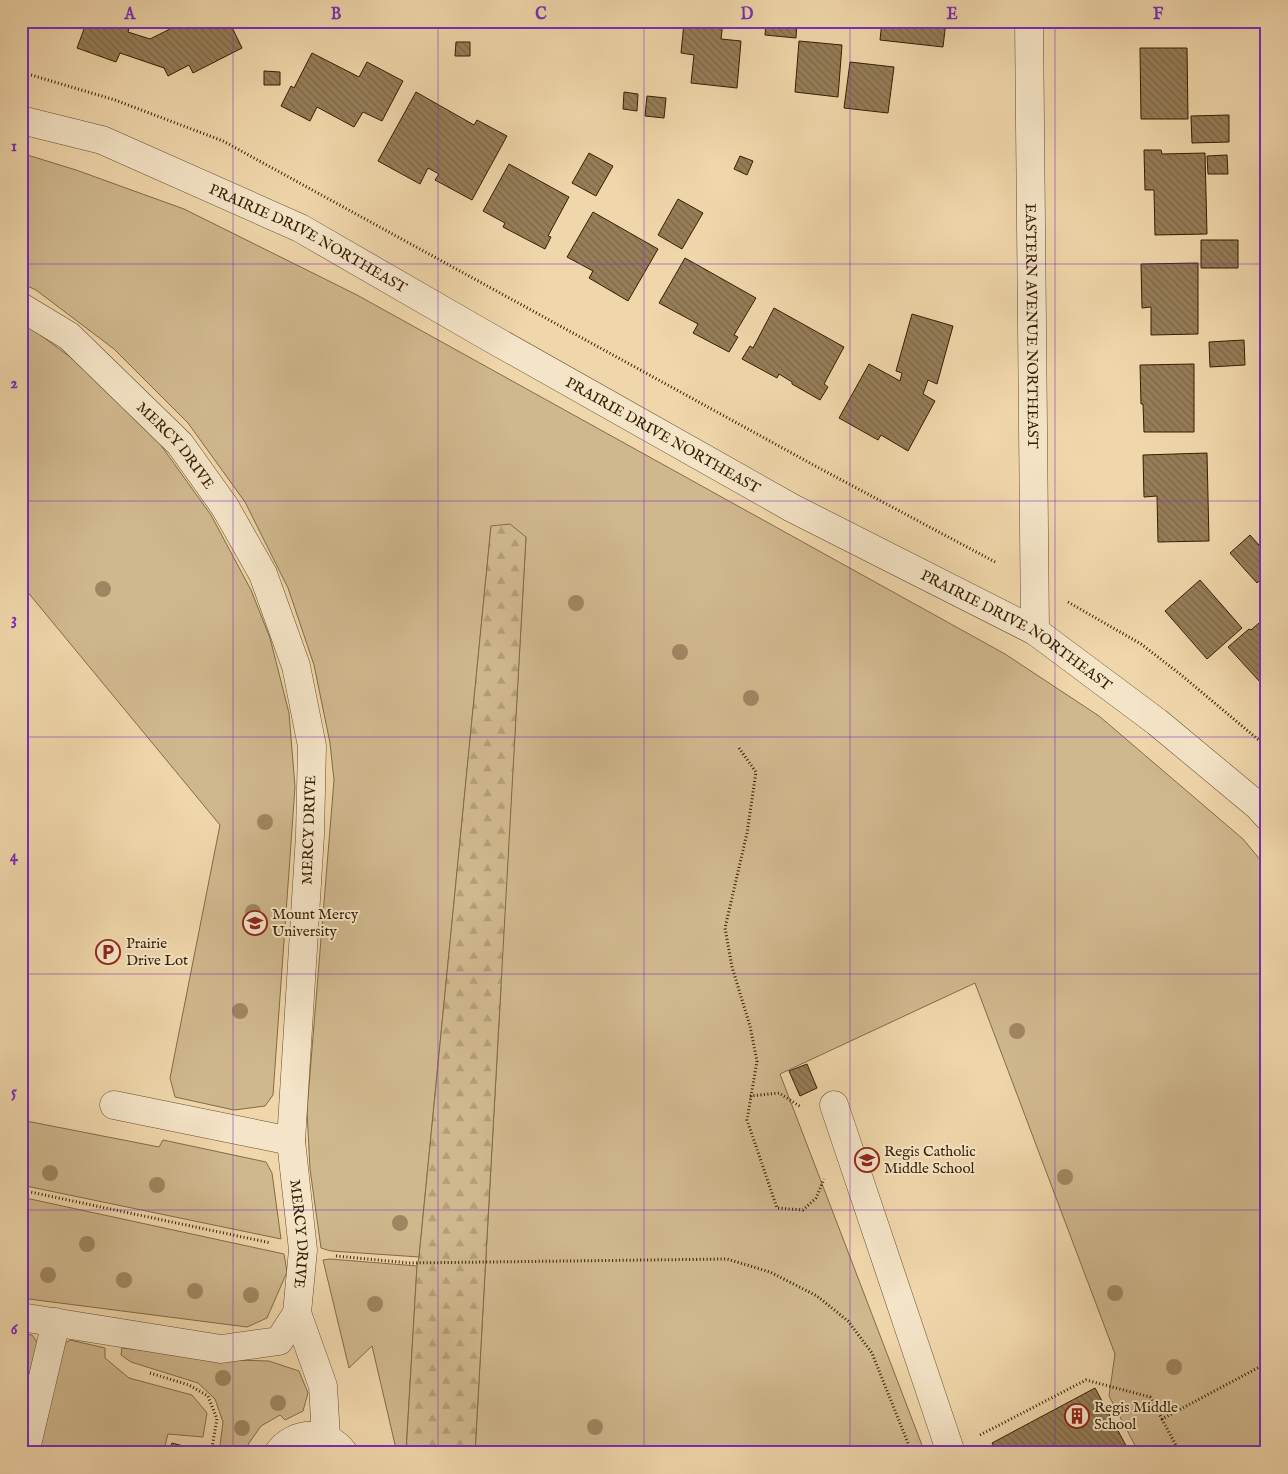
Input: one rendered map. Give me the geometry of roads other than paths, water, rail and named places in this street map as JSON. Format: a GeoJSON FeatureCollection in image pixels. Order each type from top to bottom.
{"type":"FeatureCollection","features":[{"type":"Feature","properties":{"kind":"street","name":"EASTERN AVENUE NORTHEAST"},"geometry":{"type":"LineString","coordinates":[[1029,21],[1035,631]]}},
{"type":"Feature","properties":{"kind":"street","name":"PRAIRIE DRIVE NORTHEAST"},"geometry":{"type":"LineString","coordinates":[[21,120],[102,140],[300,228],[792,508],[1035,631],[1157,722],[1264,807]]}},
{"type":"Feature","properties":{"kind":"street","name":"MERCY DRIVE"},"geometry":{"type":"LineString","coordinates":[[21,307],[69,336],[180,444],[225,507],[263,574],[296,666],[312,746],[310,835],[290,1141],[303,1250],[297,1313],[279,1341],[221,1349],[21,1317]]}},
{"type":"Feature","properties":{"kind":"street"},"geometry":{"type":"LineString","coordinates":[[834,1104],[951,1452]]}},
{"type":"Feature","properties":{"kind":"street"},"geometry":{"type":"LineString","coordinates":[[114,1105],[290,1141]]}},
{"type":"Feature","properties":{"kind":"street"},"geometry":{"type":"LineString","coordinates":[[297,1313],[323,1386],[335,1445]]}},
{"type":"Feature","properties":{"kind":"street"},"geometry":{"type":"LineString","coordinates":[[25,1453],[56,1322]]}},
{"type":"Feature","properties":{"kind":"street"},"geometry":{"type":"LineString","coordinates":[[278,1453],[282,1447],[297,1437],[311,1435],[335,1445]]}},
{"type":"Feature","properties":{"kind":"place","name":"Mount Mercy University"},"geometry":{"type":"Point","coordinates":[255,923]}},
{"type":"Feature","properties":{"kind":"place","name":"Prairie Drive Lot"},"geometry":{"type":"Point","coordinates":[108,952]}},
{"type":"Feature","properties":{"kind":"place","name":"Regis Catholic Middle School"},"geometry":{"type":"Point","coordinates":[867,1160]}},
{"type":"Feature","properties":{"kind":"place","name":"Regis Middle School"},"geometry":{"type":"Point","coordinates":[1077,1416]}}]}
